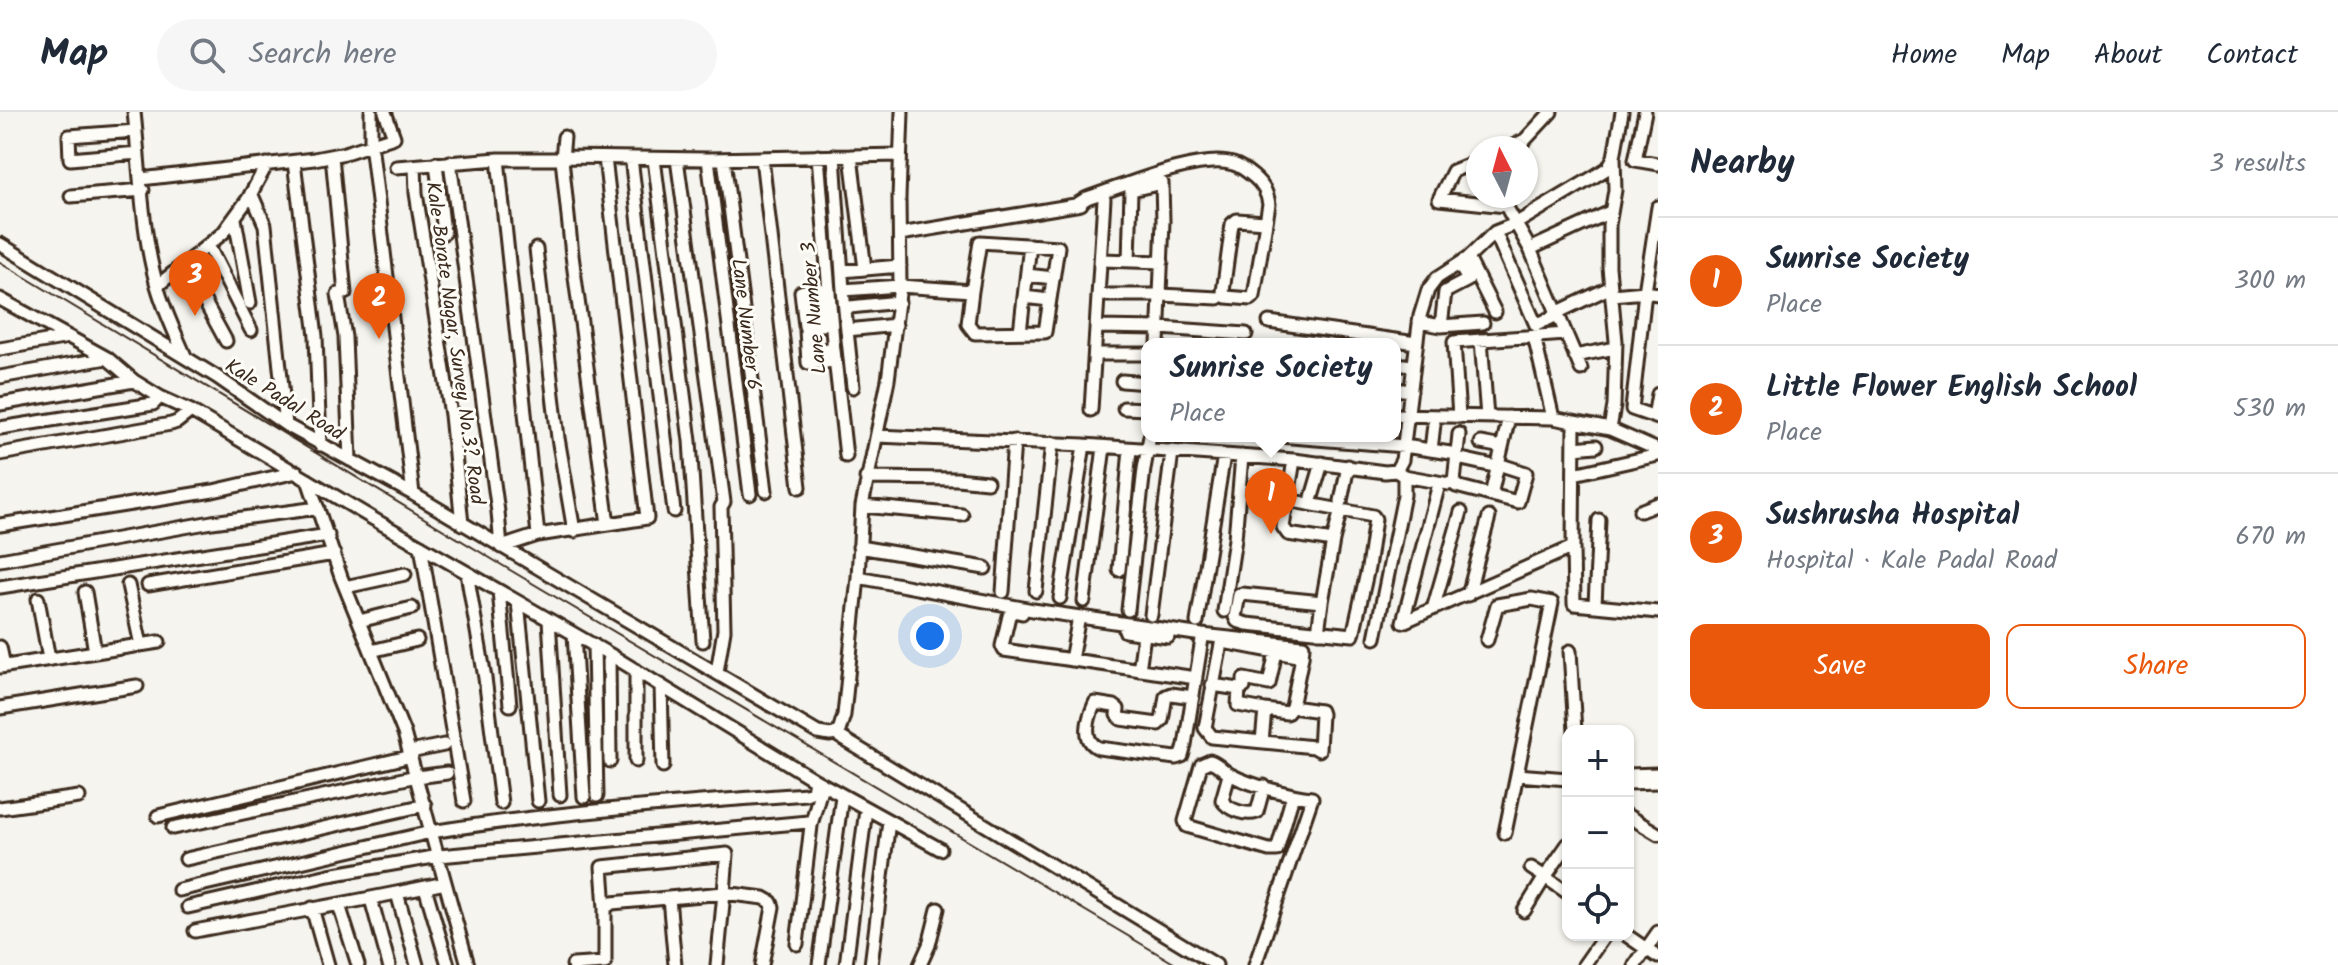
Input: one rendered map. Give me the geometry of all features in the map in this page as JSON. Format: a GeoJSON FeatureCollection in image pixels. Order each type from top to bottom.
{"type":"FeatureCollection","features":[{"type":"Feature","properties":{"kind":"street"},"geometry":{"type":"LineString","coordinates":[[134,112],[149,244],[157,286],[186,358]]}},
{"type":"Feature","properties":{"kind":"street"},"geometry":{"type":"LineString","coordinates":[[371,112],[371,143],[413,494]]}},
{"type":"Feature","properties":{"kind":"street"},"geometry":{"type":"LineString","coordinates":[[71,196],[332,156],[394,137],[385,112]]}},
{"type":"Feature","properties":{"kind":"street"},"geometry":{"type":"LineString","coordinates":[[835,734],[844,715],[866,478],[883,405],[899,302],[902,112]]}},
{"type":"Feature","properties":{"kind":"street"},"geometry":{"type":"LineString","coordinates":[[1529,136],[1551,112]]}},
{"type":"Feature","properties":{"kind":"street"},"geometry":{"type":"LineString","coordinates":[[1610,429],[1614,406],[1615,348],[1609,236],[1616,181],[1614,157],[1622,112]]}},
{"type":"Feature","properties":{"kind":"street"},"geometry":{"type":"LineString","coordinates":[[1645,112],[1635,160],[1657,160]]}},
{"type":"Feature","properties":{"kind":"street"},"geometry":{"type":"LineString","coordinates":[[136,131],[69,136],[70,159],[138,153]]}},
{"type":"Feature","properties":{"kind":"street"},"geometry":{"type":"LineString","coordinates":[[99,134],[101,156]]}},
{"type":"Feature","properties":{"kind":"street"},"geometry":{"type":"LineString","coordinates":[[564,137],[562,159],[572,255],[608,524]]}},
{"type":"Feature","properties":{"kind":"street"},"geometry":{"type":"LineString","coordinates":[[396,167],[564,157],[724,159],[900,155]]}},
{"type":"Feature","properties":{"kind":"street"},"geometry":{"type":"LineString","coordinates":[[332,156],[345,293],[338,294],[345,337],[350,460]]}},
{"type":"Feature","properties":{"kind":"street","name":"Lane Number 3"},"geometry":{"type":"LineString","coordinates":[[818,156],[824,289],[846,456]]}},
{"type":"Feature","properties":{"kind":"street"},"geometry":{"type":"LineString","coordinates":[[834,156],[853,387]]}},
{"type":"Feature","properties":{"kind":"street"},"geometry":{"type":"LineString","coordinates":[[851,156],[865,269]]}},
{"type":"Feature","properties":{"kind":"street"},"geometry":{"type":"LineString","coordinates":[[1375,638],[1404,495],[1400,474],[1419,322],[1428,290],[1437,278],[1464,261],[1495,232],[1515,224],[1608,168],[1614,157]]}},
{"type":"Feature","properties":{"kind":"street"},"geometry":{"type":"LineString","coordinates":[[450,162],[501,547],[538,535],[647,518],[605,158]]}},
{"type":"Feature","properties":{"kind":"street"},"geometry":{"type":"LineString","coordinates":[[631,158],[674,511]]}},
{"type":"Feature","properties":{"kind":"street"},"geometry":{"type":"LineString","coordinates":[[762,158],[800,487]]}},
{"type":"Feature","properties":{"kind":"street"},"geometry":{"type":"LineString","coordinates":[[498,159],[538,535]]}},
{"type":"Feature","properties":{"kind":"street"},"geometry":{"type":"LineString","coordinates":[[654,159],[690,441],[703,641]]}},
{"type":"Feature","properties":{"kind":"street"},"geometry":{"type":"LineString","coordinates":[[677,159],[724,502],[721,507],[724,630],[717,672]]}},
{"type":"Feature","properties":{"kind":"street","name":"Lane Number 6"},"geometry":{"type":"LineString","coordinates":[[708,159],[750,494]]}},
{"type":"Feature","properties":{"kind":"street"},"geometry":{"type":"LineString","coordinates":[[724,159],[766,491]]}},
{"type":"Feature","properties":{"kind":"street"},"geometry":{"type":"LineString","coordinates":[[294,162],[316,336],[320,445]]}},
{"type":"Feature","properties":{"kind":"street"},"geometry":{"type":"LineString","coordinates":[[1076,205],[1087,198],[1186,166],[1223,162],[1248,171],[1263,186],[1269,204],[1253,298],[1226,297],[1223,292],[1232,224],[1237,220],[1265,222]]}},
{"type":"Feature","properties":{"kind":"street"},"geometry":{"type":"LineString","coordinates":[[436,163],[444,233]]}},
{"type":"Feature","properties":{"kind":"street"},"geometry":{"type":"LineString","coordinates":[[157,286],[223,233],[235,219],[267,164]]}},
{"type":"Feature","properties":{"kind":"street","name":"Kale Borate Nagar, Survey No.3? Road"},"geometry":{"type":"LineString","coordinates":[[415,166],[416,193],[451,415],[462,524]]}},
{"type":"Feature","properties":{"kind":"street"},"geometry":{"type":"LineString","coordinates":[[1466,166],[1453,171],[1439,199],[1466,202]]}},
{"type":"Feature","properties":{"kind":"street"},"geometry":{"type":"LineString","coordinates":[[900,234],[1076,205],[1162,183],[1159,338]]}},
{"type":"Feature","properties":{"kind":"street"},"geometry":{"type":"LineString","coordinates":[[1129,261],[1131,190]]}},
{"type":"Feature","properties":{"kind":"street"},"geometry":{"type":"LineString","coordinates":[[251,193],[265,225],[286,425]]}},
{"type":"Feature","properties":{"kind":"street"},"geometry":{"type":"LineString","coordinates":[[1091,410],[1104,199]]}},
{"type":"Feature","properties":{"kind":"street"},"geometry":{"type":"LineString","coordinates":[[1658,207],[1632,409],[1656,417],[1658,394]]}},
{"type":"Feature","properties":{"kind":"street"},"geometry":{"type":"LineString","coordinates":[[1507,208],[1530,249],[1581,369]]}},
{"type":"Feature","properties":{"kind":"street"},"geometry":{"type":"LineString","coordinates":[[1530,249],[1610,212]]}},
{"type":"Feature","properties":{"kind":"street"},"geometry":{"type":"LineString","coordinates":[[235,219],[250,303]]}},
{"type":"Feature","properties":{"kind":"street"},"geometry":{"type":"LineString","coordinates":[[1495,232],[1536,325],[1611,291],[1658,294]]}},
{"type":"Feature","properties":{"kind":"street"},"geometry":{"type":"LineString","coordinates":[[980,242],[1058,247],[1053,278],[1045,332],[975,333],[970,329],[968,324],[980,242]]}},
{"type":"Feature","properties":{"kind":"street","name":"Kale Padal Road"},"geometry":{"type":"LineString","coordinates":[[0,244],[186,358],[286,425],[413,494],[818,733],[835,734],[1216,965]]}},
{"type":"Feature","properties":{"kind":"street"},"geometry":{"type":"LineString","coordinates":[[208,245],[251,330]]}},
{"type":"Feature","properties":{"kind":"street"},"geometry":{"type":"LineString","coordinates":[[1020,332],[1030,245]]}},
{"type":"Feature","properties":{"kind":"street"},"geometry":{"type":"LineString","coordinates":[[536,249],[558,438],[574,531]]}},
{"type":"Feature","properties":{"kind":"street"},"geometry":{"type":"LineString","coordinates":[[1102,260],[1162,262]]}},
{"type":"Feature","properties":{"kind":"street"},"geometry":{"type":"LineString","coordinates":[[1464,261],[1495,312]]}},
{"type":"Feature","properties":{"kind":"street"},"geometry":{"type":"LineString","coordinates":[[1441,326],[1445,292],[1468,280],[1464,261]]}},
{"type":"Feature","properties":{"kind":"street"},"geometry":{"type":"LineString","coordinates":[[184,264],[226,341]]}},
{"type":"Feature","properties":{"kind":"street"},"geometry":{"type":"LineString","coordinates":[[842,271],[900,266]]}},
{"type":"Feature","properties":{"kind":"street"},"geometry":{"type":"LineString","coordinates":[[1027,275],[1053,278]]}},
{"type":"Feature","properties":{"kind":"street"},"geometry":{"type":"LineString","coordinates":[[843,290],[900,286],[972,291]]}},
{"type":"Feature","properties":{"kind":"street"},"geometry":{"type":"LineString","coordinates":[[1099,295],[1218,298]]}},
{"type":"Feature","properties":{"kind":"street"},"geometry":{"type":"LineString","coordinates":[[1024,297],[1049,300]]}},
{"type":"Feature","properties":{"kind":"street"},"geometry":{"type":"LineString","coordinates":[[0,299],[107,358],[134,381],[160,397],[191,411],[297,472],[594,645],[818,782],[940,849]]}},
{"type":"Feature","properties":{"kind":"street"},"geometry":{"type":"LineString","coordinates":[[850,307],[899,302]]}},
{"type":"Feature","properties":{"kind":"street"},"geometry":{"type":"LineString","coordinates":[[1269,322],[1381,338]]}},
{"type":"Feature","properties":{"kind":"street"},"geometry":{"type":"LineString","coordinates":[[1419,322],[1441,326],[1483,323]]}},
{"type":"Feature","properties":{"kind":"street"},"geometry":{"type":"LineString","coordinates":[[847,330],[896,325]]}},
{"type":"Feature","properties":{"kind":"street"},"geometry":{"type":"LineString","coordinates":[[1097,327],[1246,334]]}},
{"type":"Feature","properties":{"kind":"street"},"geometry":{"type":"LineString","coordinates":[[1459,417],[1454,342],[1566,334]]}},
{"type":"Feature","properties":{"kind":"street"},"geometry":{"type":"LineString","coordinates":[[1534,336],[1553,418]]}},
{"type":"Feature","properties":{"kind":"street"},"geometry":{"type":"LineString","coordinates":[[0,349],[69,337]]}},
{"type":"Feature","properties":{"kind":"street"},"geometry":{"type":"LineString","coordinates":[[1481,340],[1487,417]]}},
{"type":"Feature","properties":{"kind":"street"},"geometry":{"type":"LineString","coordinates":[[1401,341],[1416,343]]}},
{"type":"Feature","properties":{"kind":"street"},"geometry":{"type":"LineString","coordinates":[[1575,356],[1615,348]]}},
{"type":"Feature","properties":{"kind":"street"},"geometry":{"type":"LineString","coordinates":[[1096,354],[1141,354]]}},
{"type":"Feature","properties":{"kind":"street"},"geometry":{"type":"LineString","coordinates":[[0,377],[107,358]]}},
{"type":"Feature","properties":{"kind":"street"},"geometry":{"type":"LineString","coordinates":[[1401,365],[1413,366]]}},
{"type":"Feature","properties":{"kind":"street"},"geometry":{"type":"LineString","coordinates":[[0,404],[134,381]]}},
{"type":"Feature","properties":{"kind":"street"},"geometry":{"type":"LineString","coordinates":[[1122,381],[1141,383]]}},
{"type":"Feature","properties":{"kind":"street"},"geometry":{"type":"LineString","coordinates":[[1401,390],[1411,391]]}},
{"type":"Feature","properties":{"kind":"street"},"geometry":{"type":"LineString","coordinates":[[0,428],[153,404],[160,397]]}},
{"type":"Feature","properties":{"kind":"street"},"geometry":{"type":"LineString","coordinates":[[868,406],[883,405]]}},
{"type":"Feature","properties":{"kind":"street"},"geometry":{"type":"LineString","coordinates":[[1124,408],[1141,409]]}},
{"type":"Feature","properties":{"kind":"street"},"geometry":{"type":"LineString","coordinates":[[0,454],[171,424],[191,411]]}},
{"type":"Feature","properties":{"kind":"street"},"geometry":{"type":"LineString","coordinates":[[1401,416],[1553,418],[1610,429],[1658,453]]}},
{"type":"Feature","properties":{"kind":"street"},"geometry":{"type":"LineString","coordinates":[[1491,495],[1509,417]]}},
{"type":"Feature","properties":{"kind":"street"},"geometry":{"type":"LineString","coordinates":[[1574,422],[1574,604],[1658,612]]}},
{"type":"Feature","properties":{"kind":"street"},"geometry":{"type":"LineString","coordinates":[[1431,450],[1434,424]]}},
{"type":"Feature","properties":{"kind":"street"},"geometry":{"type":"LineString","coordinates":[[1354,442],[1431,450],[1457,456],[1498,466],[1525,472],[1527,475],[1518,502],[1454,484],[1457,456],[1459,434]]}},
{"type":"Feature","properties":{"kind":"street"},"geometry":{"type":"LineString","coordinates":[[877,436],[1052,443],[1294,460],[1400,474],[1444,486],[1403,622],[1573,547]]}},
{"type":"Feature","properties":{"kind":"street"},"geometry":{"type":"LineString","coordinates":[[1003,592],[1014,441]]}},
{"type":"Feature","properties":{"kind":"street"},"geometry":{"type":"LineString","coordinates":[[1128,610],[1150,442]]}},
{"type":"Feature","properties":{"kind":"street"},"geometry":{"type":"LineString","coordinates":[[1036,591],[1052,443]]}},
{"type":"Feature","properties":{"kind":"street"},"geometry":{"type":"LineString","coordinates":[[1481,443],[1502,447]]}},
{"type":"Feature","properties":{"kind":"street"},"geometry":{"type":"LineString","coordinates":[[1060,598],[1084,445]]}},
{"type":"Feature","properties":{"kind":"street"},"geometry":{"type":"LineString","coordinates":[[1574,448],[1596,446]]}},
{"type":"Feature","properties":{"kind":"street"},"geometry":{"type":"LineString","coordinates":[[1084,601],[1104,447]]}},
{"type":"Feature","properties":{"kind":"street"},"geometry":{"type":"LineString","coordinates":[[1119,570],[1130,449]]}},
{"type":"Feature","properties":{"kind":"street"},"geometry":{"type":"LineString","coordinates":[[1151,615],[1172,452]]}},
{"type":"Feature","properties":{"kind":"street"},"geometry":{"type":"LineString","coordinates":[[1574,474],[1658,453]]}},
{"type":"Feature","properties":{"kind":"street"},"geometry":{"type":"LineString","coordinates":[[1197,622],[1224,455]]}},
{"type":"Feature","properties":{"kind":"street"},"geometry":{"type":"LineString","coordinates":[[1224,611],[1235,539],[1242,456]]}},
{"type":"Feature","properties":{"kind":"street"},"geometry":{"type":"LineString","coordinates":[[271,480],[274,459]]}},
{"type":"Feature","properties":{"kind":"street"},"geometry":{"type":"LineString","coordinates":[[1294,460],[1284,530],[1288,534],[1333,541]]}},
{"type":"Feature","properties":{"kind":"street"},"geometry":{"type":"LineString","coordinates":[[1312,497],[1322,463]]}},
{"type":"Feature","properties":{"kind":"street"},"geometry":{"type":"LineString","coordinates":[[1318,632],[1348,466]]}},
{"type":"Feature","properties":{"kind":"street"},"geometry":{"type":"LineString","coordinates":[[0,525],[213,491],[297,472]]}},
{"type":"Feature","properties":{"kind":"street"},"geometry":{"type":"LineString","coordinates":[[866,478],[987,482]]}},
{"type":"Feature","properties":{"kind":"street"},"geometry":{"type":"LineString","coordinates":[[308,480],[345,587],[411,754],[468,965]]}},
{"type":"Feature","properties":{"kind":"street"},"geometry":{"type":"LineString","coordinates":[[1287,500],[1341,505],[1373,516],[1368,568],[1353,635],[1237,621],[1235,617],[1239,595],[1242,594],[1322,602]]}},
{"type":"Feature","properties":{"kind":"street"},"geometry":{"type":"LineString","coordinates":[[1640,511],[1658,504]]}},
{"type":"Feature","properties":{"kind":"street"},"geometry":{"type":"LineString","coordinates":[[862,506],[962,515]]}},
{"type":"Feature","properties":{"kind":"street"},"geometry":{"type":"LineString","coordinates":[[0,560],[212,522],[318,508]]}},
{"type":"Feature","properties":{"kind":"street"},"geometry":{"type":"LineString","coordinates":[[1433,609],[1461,512]]}},
{"type":"Feature","properties":{"kind":"street"},"geometry":{"type":"LineString","coordinates":[[1468,595],[1489,517]]}},
{"type":"Feature","properties":{"kind":"street"},"geometry":{"type":"LineString","coordinates":[[1595,605],[1599,520]]}},
{"type":"Feature","properties":{"kind":"street"},"geometry":{"type":"LineString","coordinates":[[0,587],[328,535]]}},
{"type":"Feature","properties":{"kind":"street"},"geometry":{"type":"LineString","coordinates":[[421,546],[464,801]]}},
{"type":"Feature","properties":{"kind":"street"},"geometry":{"type":"LineString","coordinates":[[859,547],[985,568]]}},
{"type":"Feature","properties":{"kind":"street"},"geometry":{"type":"LineString","coordinates":[[148,585],[334,554]]}},
{"type":"Feature","properties":{"kind":"street"},"geometry":{"type":"LineString","coordinates":[[467,573],[485,678],[501,803]]}},
{"type":"Feature","properties":{"kind":"street"},"geometry":{"type":"LineString","coordinates":[[345,587],[405,574]]}},
{"type":"Feature","properties":{"kind":"street"},"geometry":{"type":"LineString","coordinates":[[858,577],[1144,635],[1303,646],[1292,707],[1287,713],[1238,705],[1239,689]]}},
{"type":"Feature","properties":{"kind":"street"},"geometry":{"type":"LineString","coordinates":[[128,585],[141,645]]}},
{"type":"Feature","properties":{"kind":"street"},"geometry":{"type":"LineString","coordinates":[[499,591],[510,705]]}},
{"type":"Feature","properties":{"kind":"street"},"geometry":{"type":"LineString","coordinates":[[85,592],[95,652]]}},
{"type":"Feature","properties":{"kind":"street"},"geometry":{"type":"LineString","coordinates":[[38,599],[49,659]]}},
{"type":"Feature","properties":{"kind":"street"},"geometry":{"type":"LineString","coordinates":[[1487,640],[1497,605],[1532,599],[1552,603],[1505,833]]}},
{"type":"Feature","properties":{"kind":"street"},"geometry":{"type":"LineString","coordinates":[[518,602],[538,801]]}},
{"type":"Feature","properties":{"kind":"street"},"geometry":{"type":"LineString","coordinates":[[359,621],[412,608]]}},
{"type":"Feature","properties":{"kind":"street"},"geometry":{"type":"LineString","coordinates":[[1196,678],[1004,650],[1002,646],[1009,616],[1013,611],[1020,610],[1202,638]]}},
{"type":"Feature","properties":{"kind":"street"},"geometry":{"type":"LineString","coordinates":[[549,620],[560,795]]}},
{"type":"Feature","properties":{"kind":"street"},"geometry":{"type":"LineString","coordinates":[[1071,660],[1078,622]]}},
{"type":"Feature","properties":{"kind":"street"},"geometry":{"type":"LineString","coordinates":[[574,634],[590,796],[594,645]]}},
{"type":"Feature","properties":{"kind":"street"},"geometry":{"type":"LineString","coordinates":[[1139,670],[1144,635]]}},
{"type":"Feature","properties":{"kind":"street"},"geometry":{"type":"LineString","coordinates":[[1193,697],[1166,696],[1162,720],[1158,724],[1121,719],[1114,706],[1095,703],[1088,729],[1089,741],[1099,748],[1182,756],[1185,745],[1193,697],[1202,638]]}},
{"type":"Feature","properties":{"kind":"street"},"geometry":{"type":"LineString","coordinates":[[371,651],[417,640]]}},
{"type":"Feature","properties":{"kind":"street"},"geometry":{"type":"LineString","coordinates":[[0,647],[2,666],[159,642]]}},
{"type":"Feature","properties":{"kind":"street"},"geometry":{"type":"LineString","coordinates":[[1292,707],[1320,711],[1319,750],[1209,735],[1204,723],[1219,648],[1223,642],[1302,657]]}},
{"type":"Feature","properties":{"kind":"street"},"geometry":{"type":"LineString","coordinates":[[1570,651],[1575,725]]}},
{"type":"Feature","properties":{"kind":"street"},"geometry":{"type":"LineString","coordinates":[[1212,685],[1239,689],[1244,687],[1244,679],[1269,684],[1276,652]]}},
{"type":"Feature","properties":{"kind":"street"},"geometry":{"type":"LineString","coordinates":[[609,654],[610,761]]}},
{"type":"Feature","properties":{"kind":"street"},"geometry":{"type":"LineString","coordinates":[[636,670],[636,761]]}},
{"type":"Feature","properties":{"kind":"street"},"geometry":{"type":"LineString","coordinates":[[661,685],[663,766]]}},
{"type":"Feature","properties":{"kind":"street"},"geometry":{"type":"LineString","coordinates":[[0,708],[137,686]]}},
{"type":"Feature","properties":{"kind":"street"},"geometry":{"type":"LineString","coordinates":[[1262,742],[1265,710]]}},
{"type":"Feature","properties":{"kind":"street"},"geometry":{"type":"LineString","coordinates":[[158,816],[444,745]]}},
{"type":"Feature","properties":{"kind":"street"},"geometry":{"type":"LineString","coordinates":[[1255,965],[1312,798],[1229,775],[1218,763],[1210,761],[1201,765],[1185,821],[1187,826],[1277,850],[1293,795]]}},
{"type":"Feature","properties":{"kind":"street"},"geometry":{"type":"LineString","coordinates":[[173,828],[417,776],[447,773]]}},
{"type":"Feature","properties":{"kind":"street"},"geometry":{"type":"LineString","coordinates":[[1634,775],[1658,774]]}},
{"type":"Feature","properties":{"kind":"street"},"geometry":{"type":"LineString","coordinates":[[1229,775],[1222,800],[1234,809],[1251,814],[1257,812],[1264,786]]}},
{"type":"Feature","properties":{"kind":"street"},"geometry":{"type":"LineString","coordinates":[[1517,775],[1562,779]]}},
{"type":"Feature","properties":{"kind":"street"},"geometry":{"type":"LineString","coordinates":[[797,944],[818,782]]}},
{"type":"Feature","properties":{"kind":"street"},"geometry":{"type":"LineString","coordinates":[[179,890],[431,832],[560,816],[806,794],[813,791],[818,782]]}},
{"type":"Feature","properties":{"kind":"street"},"geometry":{"type":"LineString","coordinates":[[1634,783],[1658,782]]}},
{"type":"Feature","properties":{"kind":"street"},"geometry":{"type":"LineString","coordinates":[[819,965],[842,796]]}},
{"type":"Feature","properties":{"kind":"street"},"geometry":{"type":"LineString","coordinates":[[0,808],[79,797]]}},
{"type":"Feature","properties":{"kind":"street"},"geometry":{"type":"LineString","coordinates":[[186,859],[425,805]]}},
{"type":"Feature","properties":{"kind":"street"},"geometry":{"type":"LineString","coordinates":[[846,965],[866,809]]}},
{"type":"Feature","properties":{"kind":"street"},"geometry":{"type":"LineString","coordinates":[[871,965],[889,821]]}},
{"type":"Feature","properties":{"kind":"street"},"geometry":{"type":"LineString","coordinates":[[188,907],[329,875],[439,856],[790,823],[808,822],[811,825]]}},
{"type":"Feature","properties":{"kind":"street"},"geometry":{"type":"LineString","coordinates":[[1634,822],[1658,834]]}},
{"type":"Feature","properties":{"kind":"street"},"geometry":{"type":"LineString","coordinates":[[1524,911],[1562,853]]}},
{"type":"Feature","properties":{"kind":"street"},"geometry":{"type":"LineString","coordinates":[[573,965],[605,964],[602,867],[727,854],[717,965]]}},
{"type":"Feature","properties":{"kind":"street"},"geometry":{"type":"LineString","coordinates":[[1531,868],[1562,889]]}},
{"type":"Feature","properties":{"kind":"street"},"geometry":{"type":"LineString","coordinates":[[195,931],[445,883]]}},
{"type":"Feature","properties":{"kind":"street"},"geometry":{"type":"LineString","coordinates":[[425,887],[448,965]]}},
{"type":"Feature","properties":{"kind":"street"},"geometry":{"type":"LineString","coordinates":[[397,893],[417,965]]}},
{"type":"Feature","properties":{"kind":"street"},"geometry":{"type":"LineString","coordinates":[[605,908],[612,903],[724,893],[764,898],[773,907],[762,965]]}},
{"type":"Feature","properties":{"kind":"street"},"geometry":{"type":"LineString","coordinates":[[669,898],[675,965]]}},
{"type":"Feature","properties":{"kind":"street"},"geometry":{"type":"LineString","coordinates":[[371,899],[389,965]]}},
{"type":"Feature","properties":{"kind":"street"},"geometry":{"type":"LineString","coordinates":[[339,905],[358,965]]}},
{"type":"Feature","properties":{"kind":"street"},"geometry":{"type":"LineString","coordinates":[[312,908],[326,965]]}},
{"type":"Feature","properties":{"kind":"street"},"geometry":{"type":"LineString","coordinates":[[920,965],[934,930],[938,909]]}},
{"type":"Feature","properties":{"kind":"street"},"geometry":{"type":"LineString","coordinates":[[1635,965],[1658,932]]}},
{"type":"Feature","properties":{"kind":"street"},"geometry":{"type":"LineString","coordinates":[[1584,965],[1601,941]]}},
{"type":"Feature","properties":{"kind":"street"},"geometry":{"type":"LineString","coordinates":[[1634,941],[1658,957]]}},
{"type":"Feature","properties":{"kind":"railway"},"geometry":{"type":"LineString","coordinates":[[0,262],[510,570],[1177,965]]}},
{"type":"Feature","properties":{"kind":"place","name":"Sushrusha Hospital"},"geometry":{"type":"Point","coordinates":[195,316]}},
{"type":"Feature","properties":{"kind":"place","name":"Little Flower English School"},"geometry":{"type":"Point","coordinates":[379,339]}},
{"type":"Feature","properties":{"kind":"place","name":"Sunrise Society"},"geometry":{"type":"Point","coordinates":[1271,534]}}]}
